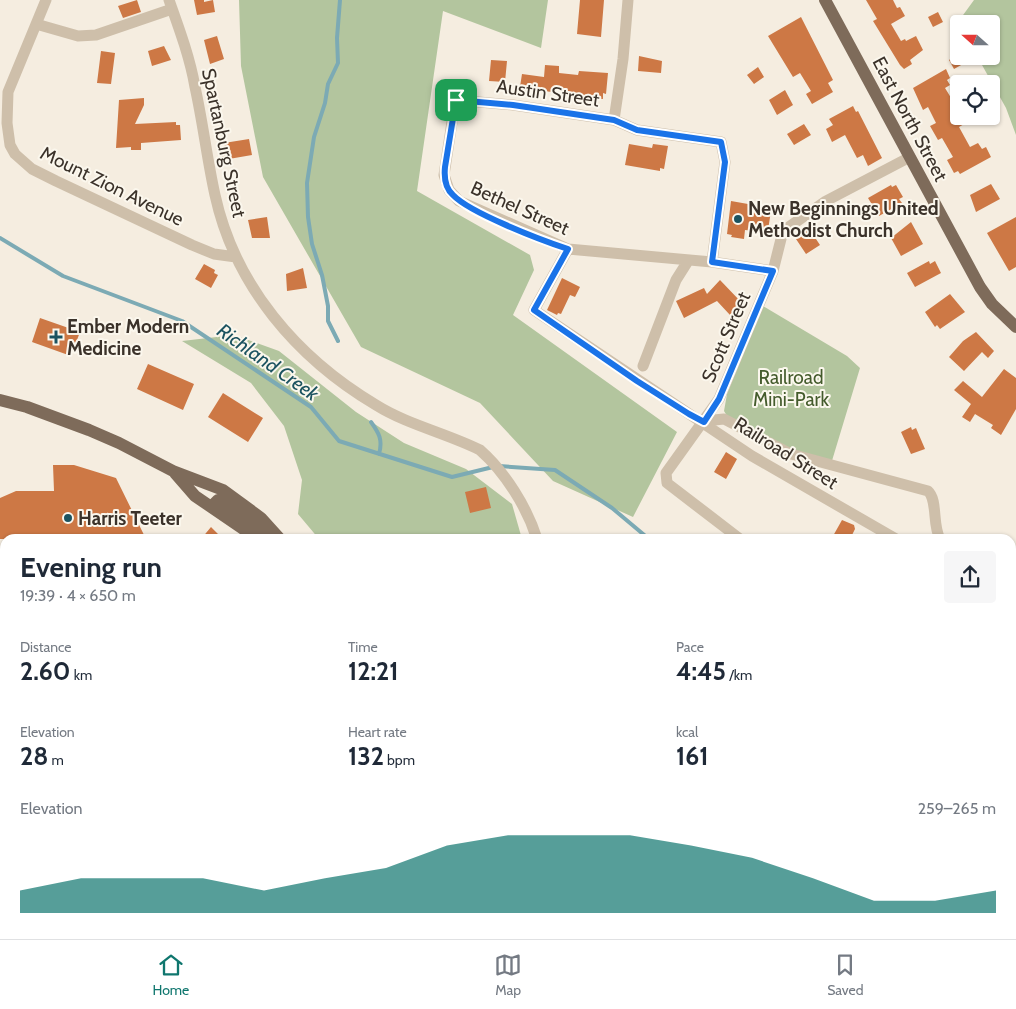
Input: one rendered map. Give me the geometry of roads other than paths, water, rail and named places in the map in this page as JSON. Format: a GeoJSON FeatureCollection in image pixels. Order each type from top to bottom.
{"type":"FeatureCollection","features":[{"type":"Feature","properties":{"kind":"main road","name":"East North Street"},"geometry":{"type":"LineString","coordinates":[[824,0],[980,287],[992,304],[1016,327]]}},
{"type":"Feature","properties":{"kind":"main road"},"geometry":{"type":"LineString","coordinates":[[0,400],[27,407],[119,443],[173,471],[223,490],[261,518],[275,534]]}},
{"type":"Feature","properties":{"kind":"main road"},"geometry":{"type":"LineString","coordinates":[[173,471],[195,496],[251,534]]}},
{"type":"Feature","properties":{"kind":"main road"},"geometry":{"type":"LineString","coordinates":[[211,507],[218,500],[227,504],[272,534]]}},
{"type":"Feature","properties":{"kind":"street","name":"Mount Zion Avenue"},"geometry":{"type":"LineString","coordinates":[[46,0],[13,77],[7,103],[10,145],[15,154],[32,169],[56,181],[214,254],[236,257]]}},
{"type":"Feature","properties":{"kind":"street"},"geometry":{"type":"LineString","coordinates":[[614,120],[623,59],[628,0]]}},
{"type":"Feature","properties":{"kind":"street"},"geometry":{"type":"LineString","coordinates":[[36,24],[78,36],[96,35],[171,5]]}},
{"type":"Feature","properties":{"kind":"street","name":"Spartanburg Street"},"geometry":{"type":"LineString","coordinates":[[171,5],[195,85],[215,196],[242,272],[272,317],[324,370],[385,410],[470,445],[491,459],[506,480],[533,526],[535,534]]}},
{"type":"Feature","properties":{"kind":"street","name":"Austin Street"},"geometry":{"type":"LineString","coordinates":[[457,94],[513,105],[614,120],[637,130],[721,142],[725,162],[712,262]]}},
{"type":"Feature","properties":{"kind":"street","name":"Bethel Street"},"geometry":{"type":"LineString","coordinates":[[457,94],[444,175],[449,190],[459,201],[568,249],[712,262],[773,271]]}},
{"type":"Feature","properties":{"kind":"street","name":"Scott Street"},"geometry":{"type":"LineString","coordinates":[[733,534],[667,483],[666,473],[719,399],[773,271],[784,231],[826,201],[910,157]]}},
{"type":"Feature","properties":{"kind":"street","name":"Railroad Street"},"geometry":{"type":"LineString","coordinates":[[568,249],[534,310],[637,381],[704,422],[752,456],[887,534]]}},
{"type":"Feature","properties":{"kind":"street"},"geometry":{"type":"LineString","coordinates":[[643,366],[676,280],[688,261]]}},
{"type":"Feature","properties":{"kind":"street"},"geometry":{"type":"LineString","coordinates":[[704,422],[724,419],[791,454],[928,491],[934,498],[934,523],[938,534]]}},
{"type":"Feature","properties":{"kind":"waterway"},"geometry":{"type":"LineString","coordinates":[[338,341],[328,321],[328,306],[322,275],[312,244],[308,217],[307,183],[314,137],[325,103],[328,84],[338,63],[337,38],[340,0]]}},
{"type":"Feature","properties":{"kind":"waterway","name":"Richland Creek"},"geometry":{"type":"LineString","coordinates":[[0,238],[63,276],[182,321],[311,407],[339,441],[452,477],[493,467]]}},
{"type":"Feature","properties":{"kind":"waterway"},"geometry":{"type":"LineString","coordinates":[[371,422],[379,437],[381,445],[379,454]]}},
{"type":"Feature","properties":{"kind":"waterway","name":"Richland Creek"},"geometry":{"type":"LineString","coordinates":[[499,466],[555,470],[612,508],[643,534]]}},
{"type":"Feature","properties":{"kind":"place","name":"New Beginnings United Methodist Church"},"geometry":{"type":"Point","coordinates":[738,219]}},
{"type":"Feature","properties":{"kind":"place","name":"Ember Modern Medicine"},"geometry":{"type":"Point","coordinates":[56,337]}},
{"type":"Feature","properties":{"kind":"place","name":"Harris Teeter"},"geometry":{"type":"Point","coordinates":[68,518]}},
{"type":"Feature","properties":{"kind":"park label","name":"Railroad Mini-Park"},"geometry":{"type":"Point","coordinates":[791,388]}}]}
